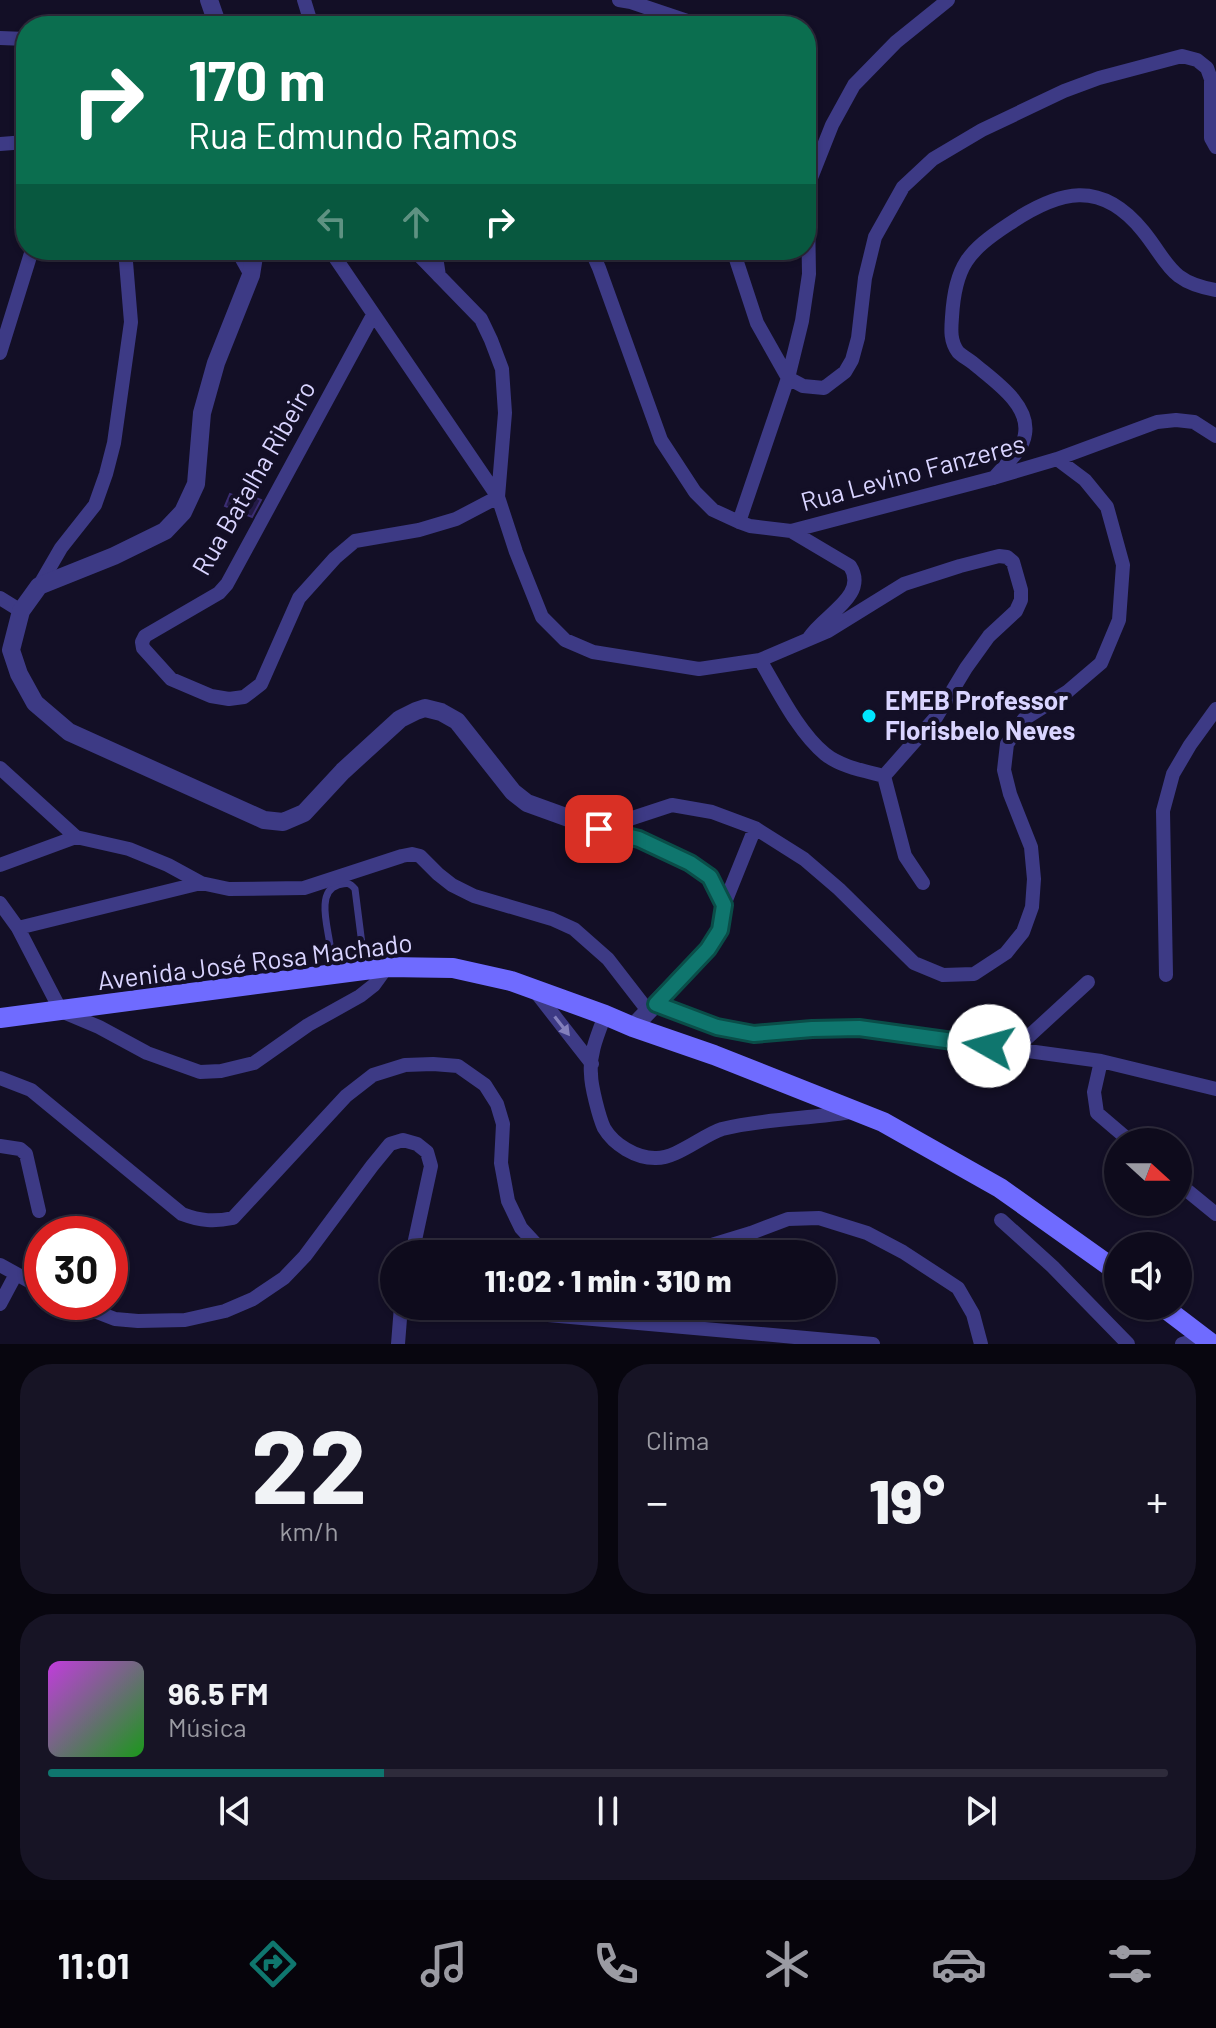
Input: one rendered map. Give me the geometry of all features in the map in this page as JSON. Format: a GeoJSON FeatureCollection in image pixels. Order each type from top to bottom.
{"type":"FeatureCollection","features":[{"type":"Feature","properties":{"kind":"main road","name":"Avenida José Rosa Machado"},"geometry":{"type":"LineString","coordinates":[[0,1018],[387,967],[453,968],[533,988],[858,1110],[1000,1188],[1104,1262]]}},
{"type":"Feature","properties":{"kind":"main road"},"geometry":{"type":"LineString","coordinates":[[1180,1320],[1207,1341]]}},
{"type":"Feature","properties":{"kind":"street"},"geometry":{"type":"LineString","coordinates":[[619,0],[672,16]]}},
{"type":"Feature","properties":{"kind":"street"},"geometry":{"type":"LineString","coordinates":[[816,165],[832,125],[854,85],[896,42],[948,0]]}},
{"type":"Feature","properties":{"kind":"street"},"geometry":{"type":"LineString","coordinates":[[736,260],[757,323],[788,378],[803,386],[824,388],[845,372],[852,360],[875,237],[903,187],[933,159],[982,130],[1064,91],[1099,78],[1182,56],[1197,60],[1207,68],[1211,79],[1211,138],[1216,147]]}},
{"type":"Feature","properties":{"kind":"street"},"geometry":{"type":"LineString","coordinates":[[993,478],[1017,451],[1025,436],[1025,419],[1013,399],[958,352],[950,337],[960,271],[980,244],[1047,202],[1072,195],[1100,197],[1121,208],[1144,231],[1163,261],[1179,277],[1209,289],[1216,298]]}},
{"type":"Feature","properties":{"kind":"street"},"geometry":{"type":"LineString","coordinates":[[0,353],[29,260]]}},
{"type":"Feature","properties":{"kind":"street"},"geometry":{"type":"LineString","coordinates":[[126,260],[131,322],[114,443],[106,474],[95,505],[61,548],[21,611],[11,650],[19,674],[35,703],[69,732],[264,820],[283,822],[304,813],[343,771],[400,719],[425,708],[441,712],[457,721],[513,792],[527,803],[599,829],[639,839],[690,863],[710,877],[724,905]]}},
{"type":"Feature","properties":{"kind":"street"},"geometry":{"type":"LineString","coordinates":[[243,260],[251,275]]}},
{"type":"Feature","properties":{"kind":"street"},"geometry":{"type":"LineString","coordinates":[[39,586],[114,556],[165,531],[183,512],[196,484],[202,413],[216,363],[251,275],[253,260]]}},
{"type":"Feature","properties":{"kind":"street"},"geometry":{"type":"LineString","coordinates":[[337,260],[498,497],[542,617],[565,640],[593,652],[699,669],[760,660],[828,631],[904,584],[999,556],[1013,562],[1021,590],[1016,611],[989,636],[937,716],[884,776]]}},
{"type":"Feature","properties":{"kind":"street"},"geometry":{"type":"LineString","coordinates":[[424,260],[481,319],[502,369],[505,413],[498,497]]}},
{"type":"Feature","properties":{"kind":"street"},"geometry":{"type":"LineString","coordinates":[[437,260],[439,276]]}},
{"type":"Feature","properties":{"kind":"street","name":"Rua Levino Fanzeres"},"geometry":{"type":"LineString","coordinates":[[595,260],[661,440],[695,492],[713,510],[750,526],[791,531],[1057,459],[1157,422],[1194,422],[1216,436]]}},
{"type":"Feature","properties":{"kind":"street"},"geometry":{"type":"LineString","coordinates":[[739,522],[788,378],[802,321],[809,260]]}},
{"type":"Feature","properties":{"kind":"street","name":"Rua Batalha Ribeiro"},"geometry":{"type":"LineString","coordinates":[[373,315],[227,584],[219,593],[145,636],[143,648],[171,679],[211,696],[229,699],[244,697],[261,684],[299,598],[355,541],[419,530],[456,519],[498,497]]}},
{"type":"Feature","properties":{"kind":"street"},"geometry":{"type":"LineString","coordinates":[[599,829],[672,805],[712,812],[755,828],[804,859],[914,963],[943,975],[974,974],[1006,953],[1023,932],[1032,907],[1034,879],[1031,847],[1004,770],[1007,744],[1024,719],[1067,692],[1101,663],[1119,620],[1123,565],[1107,507],[1085,480],[1057,459]]}},
{"type":"Feature","properties":{"kind":"street"},"geometry":{"type":"LineString","coordinates":[[791,531],[850,566],[855,574],[855,584],[849,597],[815,628],[809,639]]}},
{"type":"Feature","properties":{"kind":"street"},"geometry":{"type":"LineString","coordinates":[[0,598],[21,611]]}},
{"type":"Feature","properties":{"kind":"street"},"geometry":{"type":"LineString","coordinates":[[760,660],[804,732],[825,755],[842,764],[884,776]]}},
{"type":"Feature","properties":{"kind":"street"},"geometry":{"type":"LineString","coordinates":[[1166,975],[1163,811],[1173,774],[1216,709]]}},
{"type":"Feature","properties":{"kind":"street"},"geometry":{"type":"LineString","coordinates":[[0,768],[76,837],[129,849],[201,883],[229,889],[304,888],[402,856],[420,856],[452,885],[474,896],[552,919],[574,929],[608,959],[653,1008],[717,1027],[754,1034],[859,1028],[1101,1061],[1216,1089]]}},
{"type":"Feature","properties":{"kind":"street"},"geometry":{"type":"LineString","coordinates":[[884,776],[905,856],[923,883]]}},
{"type":"Feature","properties":{"kind":"street"},"geometry":{"type":"LineString","coordinates":[[633,1027],[708,949],[720,930],[724,905],[755,828]]}},
{"type":"Feature","properties":{"kind":"street"},"geometry":{"type":"LineString","coordinates":[[0,865],[76,837]]}},
{"type":"Feature","properties":{"kind":"street"},"geometry":{"type":"LineString","coordinates":[[18,928],[201,883]]}},
{"type":"Feature","properties":{"kind":"street"},"geometry":{"type":"LineString","coordinates":[[0,903],[18,928],[61,1011],[147,1053],[200,1072],[221,1071],[254,1063],[308,1025],[360,996],[374,985],[387,967]]}},
{"type":"Feature","properties":{"kind":"street"},"geometry":{"type":"LineString","coordinates":[[1015,1049],[1088,982]]}},
{"type":"Feature","properties":{"kind":"street"},"geometry":{"type":"LineString","coordinates":[[533,988],[592,1064]]}},
{"type":"Feature","properties":{"kind":"street"},"geometry":{"type":"LineString","coordinates":[[605,1015],[594,1046],[590,1072],[605,1129],[626,1150],[658,1159],[719,1130],[858,1110]]}},
{"type":"Feature","properties":{"kind":"street"},"geometry":{"type":"LineString","coordinates":[[1101,1061],[1094,1092],[1097,1113],[1115,1128]]}},
{"type":"Feature","properties":{"kind":"street"},"geometry":{"type":"LineString","coordinates":[[0,1078],[31,1090],[182,1214],[215,1222],[233,1218],[346,1096],[373,1075],[405,1065],[458,1066],[485,1085],[497,1104],[503,1124],[501,1163],[508,1201],[521,1228],[532,1240]]}},
{"type":"Feature","properties":{"kind":"street"},"geometry":{"type":"LineString","coordinates":[[126,1320],[185,1320],[225,1311],[253,1299],[284,1278],[305,1256],[390,1144],[403,1140],[417,1144],[427,1152],[431,1166],[415,1240]]}},
{"type":"Feature","properties":{"kind":"street"},"geometry":{"type":"LineString","coordinates":[[0,1146],[20,1149],[26,1154],[39,1211]]}},
{"type":"Feature","properties":{"kind":"street"},"geometry":{"type":"LineString","coordinates":[[1192,1194],[1216,1214]]}},
{"type":"Feature","properties":{"kind":"street"},"geometry":{"type":"LineString","coordinates":[[728,1240],[788,1219],[819,1218],[867,1233],[958,1288],[973,1314],[981,1344]]}},
{"type":"Feature","properties":{"kind":"street"},"geometry":{"type":"LineString","coordinates":[[1001,1220],[1053,1267],[1128,1344]]}},
{"type":"Feature","properties":{"kind":"street"},"geometry":{"type":"LineString","coordinates":[[0,1265],[24,1278]]}},
{"type":"Feature","properties":{"kind":"street"},"geometry":{"type":"LineString","coordinates":[[0,1304],[16,1274]]}},
{"type":"Feature","properties":{"kind":"street"},"geometry":{"type":"LineString","coordinates":[[398,1344],[400,1320]]}},
{"type":"Feature","properties":{"kind":"street"},"geometry":{"type":"LineString","coordinates":[[571,1320],[698,1336],[873,1344]]}},
{"type":"Feature","properties":{"kind":"street"},"geometry":{"type":"LineString","coordinates":[[1182,1344],[1207,1341]]}},
{"type":"Feature","properties":{"kind":"lane"},"geometry":{"type":"LineString","coordinates":[[330,945],[325,901],[327,893],[332,887],[347,883],[355,889],[365,970]]}},
{"type":"Feature","properties":{"kind":"building"},"geometry":{"type":"Polygon","coordinates":[[[240,491],[261,500],[252,517],[225,506],[230,494],[238,497],[240,491]]]}},
{"type":"Feature","properties":{"kind":"place","name":"EMEB Professor Florisbelo Neves"},"geometry":{"type":"Point","coordinates":[869,716]}},
{"type":"Feature","properties":{"kind":"route"},"geometry":{"type":"LineString","coordinates":[[599,829],[639,839],[690,863],[710,877],[724,905],[720,930],[708,949],[656,1004],[717,1027],[754,1034],[859,1028],[989,1046]]}}]}
